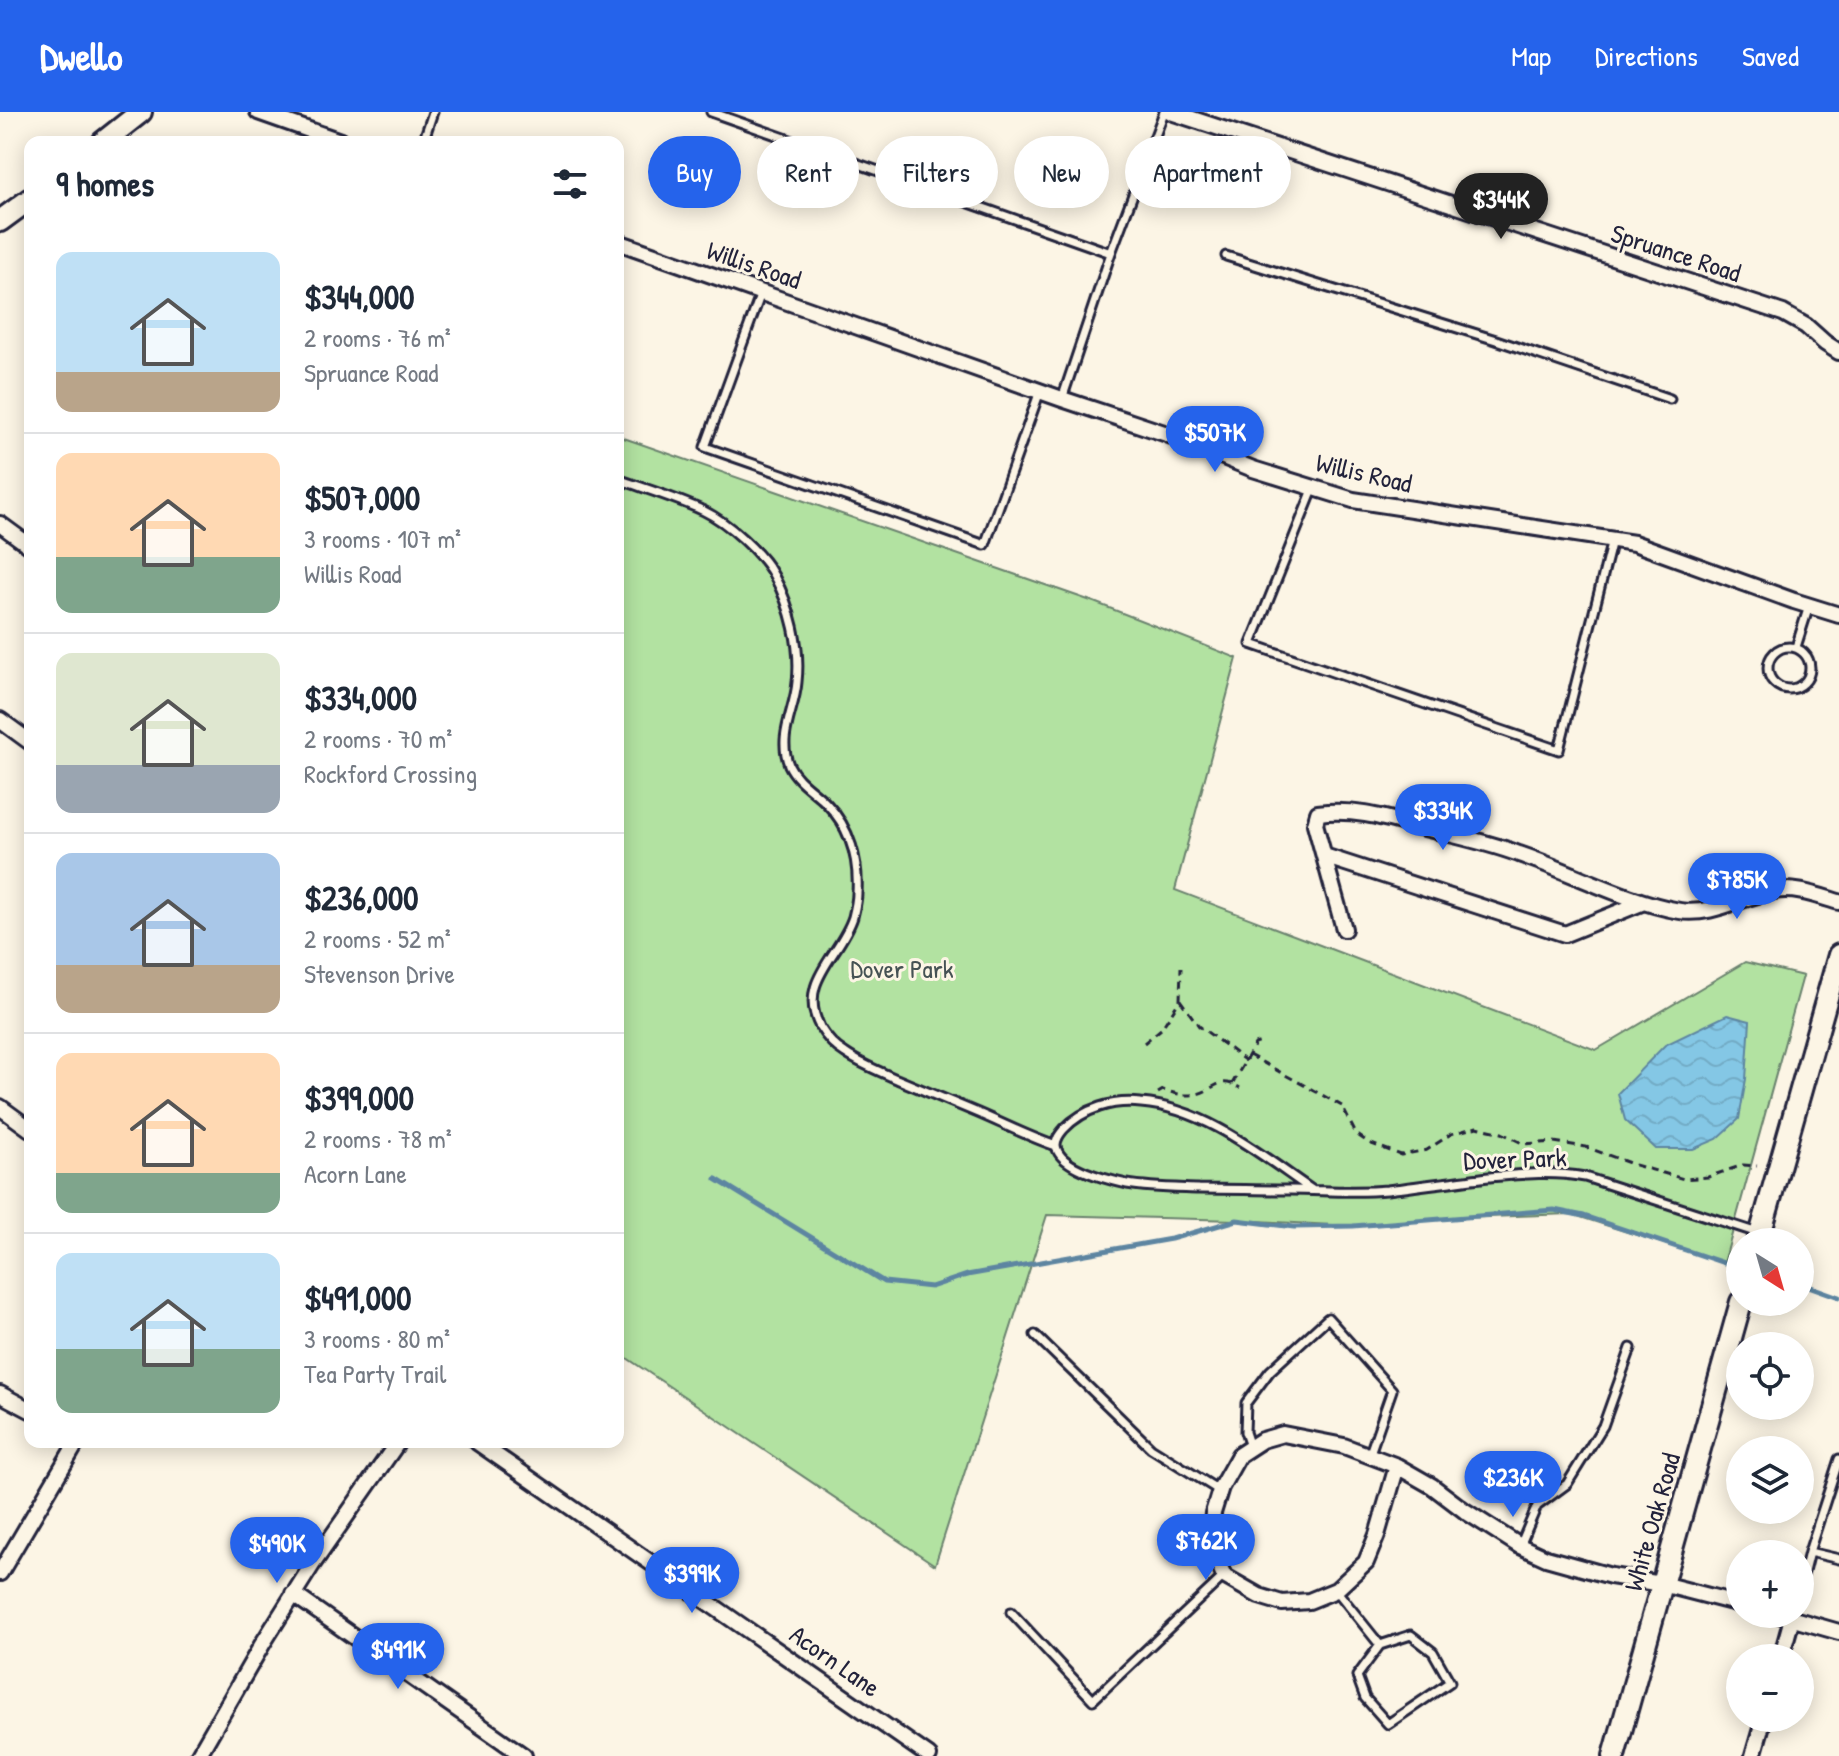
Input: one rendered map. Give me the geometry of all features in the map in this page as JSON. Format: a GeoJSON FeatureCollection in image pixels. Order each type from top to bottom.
{"type":"FeatureCollection","features":[{"type":"Feature","properties":{"kind":"street"},"geometry":{"type":"LineString","coordinates":[[111,136],[141,112]]}},
{"type":"Feature","properties":{"kind":"street"},"geometry":{"type":"LineString","coordinates":[[258,112],[326,136]]}},
{"type":"Feature","properties":{"kind":"street","name":"Spruance Road"},"geometry":{"type":"LineString","coordinates":[[1171,112],[1783,313],[1806,326],[1839,352]]}},
{"type":"Feature","properties":{"kind":"street"},"geometry":{"type":"LineString","coordinates":[[0,221],[24,203]]}},
{"type":"Feature","properties":{"kind":"street","name":"Willis Road"},"geometry":{"type":"LineString","coordinates":[[624,244],[1164,433],[1253,469],[1353,500],[1634,543],[1839,615]]}},
{"type":"Feature","properties":{"kind":"street"},"geometry":{"type":"LineString","coordinates":[[0,524],[24,542]]}},
{"type":"Feature","properties":{"kind":"street"},"geometry":{"type":"LineString","coordinates":[[0,720],[24,738]]}},
{"type":"Feature","properties":{"kind":"street"},"geometry":{"type":"LineString","coordinates":[[1344,929],[1315,824],[1318,813],[1338,810],[1380,816],[1517,853],[1644,902],[1682,911],[1715,909],[1772,891],[1788,890],[1839,902]]}},
{"type":"Feature","properties":{"kind":"street"},"geometry":{"type":"LineString","coordinates":[[1324,856],[1565,934],[1644,902]]}},
{"type":"Feature","properties":{"kind":"street"},"geometry":{"type":"LineString","coordinates":[[1762,1228],[1839,955]]}},
{"type":"Feature","properties":{"kind":"street"},"geometry":{"type":"LineString","coordinates":[[0,1107],[24,1125]]}},
{"type":"Feature","properties":{"kind":"street","name":"White Oak Road"},"geometry":{"type":"LineString","coordinates":[[1614,1756],[1737,1316]]}},
{"type":"Feature","properties":{"kind":"street"},"geometry":{"type":"LineString","coordinates":[[0,1394],[24,1407]]}},
{"type":"Feature","properties":{"kind":"street"},"geometry":{"type":"LineString","coordinates":[[1397,1466],[1366,1562],[1336,1590],[1309,1601],[1282,1603],[1259,1596],[1224,1576],[1211,1535],[1213,1513],[1220,1491],[1239,1455],[1262,1440],[1283,1434],[1344,1446],[1397,1466],[1520,1546],[1546,1558],[1611,1576],[1662,1584],[1726,1600]]}},
{"type":"Feature","properties":{"kind":"street"},"geometry":{"type":"LineString","coordinates":[[0,1573],[73,1448]]}},
{"type":"Feature","properties":{"kind":"street"},"geometry":{"type":"LineString","coordinates":[[198,1756],[293,1594],[394,1448]]}},
{"type":"Feature","properties":{"kind":"street","name":"Acorn Lane"},"geometry":{"type":"LineString","coordinates":[[486,1448],[929,1756]]}},
{"type":"Feature","properties":{"kind":"street"},"geometry":{"type":"LineString","coordinates":[[293,1594],[524,1756]]}},
{"type":"Feature","properties":{"kind":"street"},"geometry":{"type":"LineString","coordinates":[[1814,1623],[1839,1632]]}},
{"type":"Feature","properties":{"kind":"street"},"geometry":{"type":"LineString","coordinates":[[1753,1756],[1760,1732]]}},
{"type":"Feature","properties":{"kind":"lane"},"geometry":{"type":"LineString","coordinates":[[425,136],[433,112]]}},
{"type":"Feature","properties":{"kind":"lane"},"geometry":{"type":"LineString","coordinates":[[711,112],[1111,253]]}},
{"type":"Feature","properties":{"kind":"lane"},"geometry":{"type":"LineString","coordinates":[[1062,399],[1111,253],[1164,112]]}},
{"type":"Feature","properties":{"kind":"lane"},"geometry":{"type":"LineString","coordinates":[[1226,256],[1496,340],[1670,399]]}},
{"type":"Feature","properties":{"kind":"lane"},"geometry":{"type":"LineString","coordinates":[[761,293],[705,447],[719,452],[985,545],[1040,391]]}},
{"type":"Feature","properties":{"kind":"lane"},"geometry":{"type":"LineString","coordinates":[[624,481],[704,511],[720,521],[761,558],[774,576],[786,605],[798,665],[796,693],[786,724],[785,745],[789,764],[844,825],[853,847],[858,875],[853,918],[816,982],[815,1015],[832,1043],[872,1068],[989,1117],[1028,1137],[1056,1146],[1057,1139],[1068,1125],[1092,1109],[1130,1103],[1180,1112],[1223,1130],[1312,1190]]}},
{"type":"Feature","properties":{"kind":"lane"},"geometry":{"type":"LineString","coordinates":[[1314,487],[1251,644],[1559,750],[1612,540]]}},
{"type":"Feature","properties":{"kind":"lane"},"geometry":{"type":"LineString","coordinates":[[1796,647],[1809,606]]}},
{"type":"Feature","properties":{"kind":"lane"},"geometry":{"type":"LineString","coordinates":[[1796,647],[1808,656],[1810,674],[1804,684],[1797,688],[1783,689],[1769,676],[1769,661],[1778,649],[1796,647]]}},
{"type":"Feature","properties":{"kind":"lane","name":"Dover Park"},"geometry":{"type":"LineString","coordinates":[[1056,1146],[1067,1161],[1102,1178],[1170,1188],[1335,1192],[1383,1190],[1533,1173],[1565,1173],[1585,1177],[1730,1228]]}},
{"type":"Feature","properties":{"kind":"lane"},"geometry":{"type":"LineString","coordinates":[[1250,1448],[1245,1432],[1246,1403],[1270,1371],[1328,1318],[1392,1390],[1369,1456]]}},
{"type":"Feature","properties":{"kind":"lane"},"geometry":{"type":"LineString","coordinates":[[1035,1335],[1151,1448],[1220,1491]]}},
{"type":"Feature","properties":{"kind":"lane"},"geometry":{"type":"LineString","coordinates":[[1520,1546],[1537,1506],[1567,1484],[1603,1426],[1631,1348]]}},
{"type":"Feature","properties":{"kind":"lane"},"geometry":{"type":"LineString","coordinates":[[1813,1540],[1839,1459]]}},
{"type":"Feature","properties":{"kind":"lane"},"geometry":{"type":"LineString","coordinates":[[1814,1553],[1839,1559]]}},
{"type":"Feature","properties":{"kind":"lane"},"geometry":{"type":"LineString","coordinates":[[1011,1612],[1093,1700],[1224,1576]]}},
{"type":"Feature","properties":{"kind":"lane"},"geometry":{"type":"LineString","coordinates":[[1336,1590],[1380,1645]]}},
{"type":"Feature","properties":{"kind":"lane"},"geometry":{"type":"LineString","coordinates":[[1411,1635],[1433,1652],[1450,1682],[1388,1724],[1365,1698],[1357,1676],[1380,1645],[1411,1635]]}},
{"type":"Feature","properties":{"kind":"path"},"geometry":{"type":"LineString","coordinates":[[1144,1043],[1161,1029],[1180,1000],[1181,967]]}},
{"type":"Feature","properties":{"kind":"path"},"geometry":{"type":"LineString","coordinates":[[1180,1000],[1199,1026],[1246,1061]]}},
{"type":"Feature","properties":{"kind":"path"},"geometry":{"type":"LineString","coordinates":[[1232,1084],[1255,1044],[1264,1041]]}},
{"type":"Feature","properties":{"kind":"path"},"geometry":{"type":"LineString","coordinates":[[1249,1055],[1342,1106],[1356,1134],[1369,1143],[1401,1155],[1427,1150],[1451,1134],[1477,1127],[1502,1133],[1524,1144],[1554,1142],[1586,1147],[1684,1179],[1708,1177],[1743,1165],[1757,1166]]}},
{"type":"Feature","properties":{"kind":"path"},"geometry":{"type":"LineString","coordinates":[[1156,1094],[1163,1090],[1185,1095],[1199,1094],[1220,1082],[1240,1088]]}},
{"type":"Feature","properties":{"kind":"green space","name":"Dover Park"},"geometry":{"type":"Polygon","coordinates":[[[624,438],[1094,602],[1237,658],[1175,890],[1596,1050],[1745,962],[1803,976],[1734,1228],[1726,1228],[1724,1263],[1571,1214],[1353,1226],[1047,1215],[935,1565],[624,1356],[624,438]]]}},
{"type":"Feature","properties":{"kind":"water"},"geometry":{"type":"Polygon","coordinates":[[[1727,1015],[1750,1021],[1746,1079],[1739,1119],[1717,1139],[1693,1149],[1656,1149],[1625,1120],[1618,1093],[1665,1045],[1727,1015]]]}},
{"type":"Feature","properties":{"kind":"waterway"},"geometry":{"type":"LineString","coordinates":[[716,1179],[884,1282],[931,1287],[967,1275],[1171,1239],[1237,1220],[1294,1227],[1353,1226],[1554,1210],[1584,1216],[1724,1263]]}},
{"type":"Feature","properties":{"kind":"waterway"},"geometry":{"type":"LineString","coordinates":[[1814,1288],[1839,1297]]}}]}
